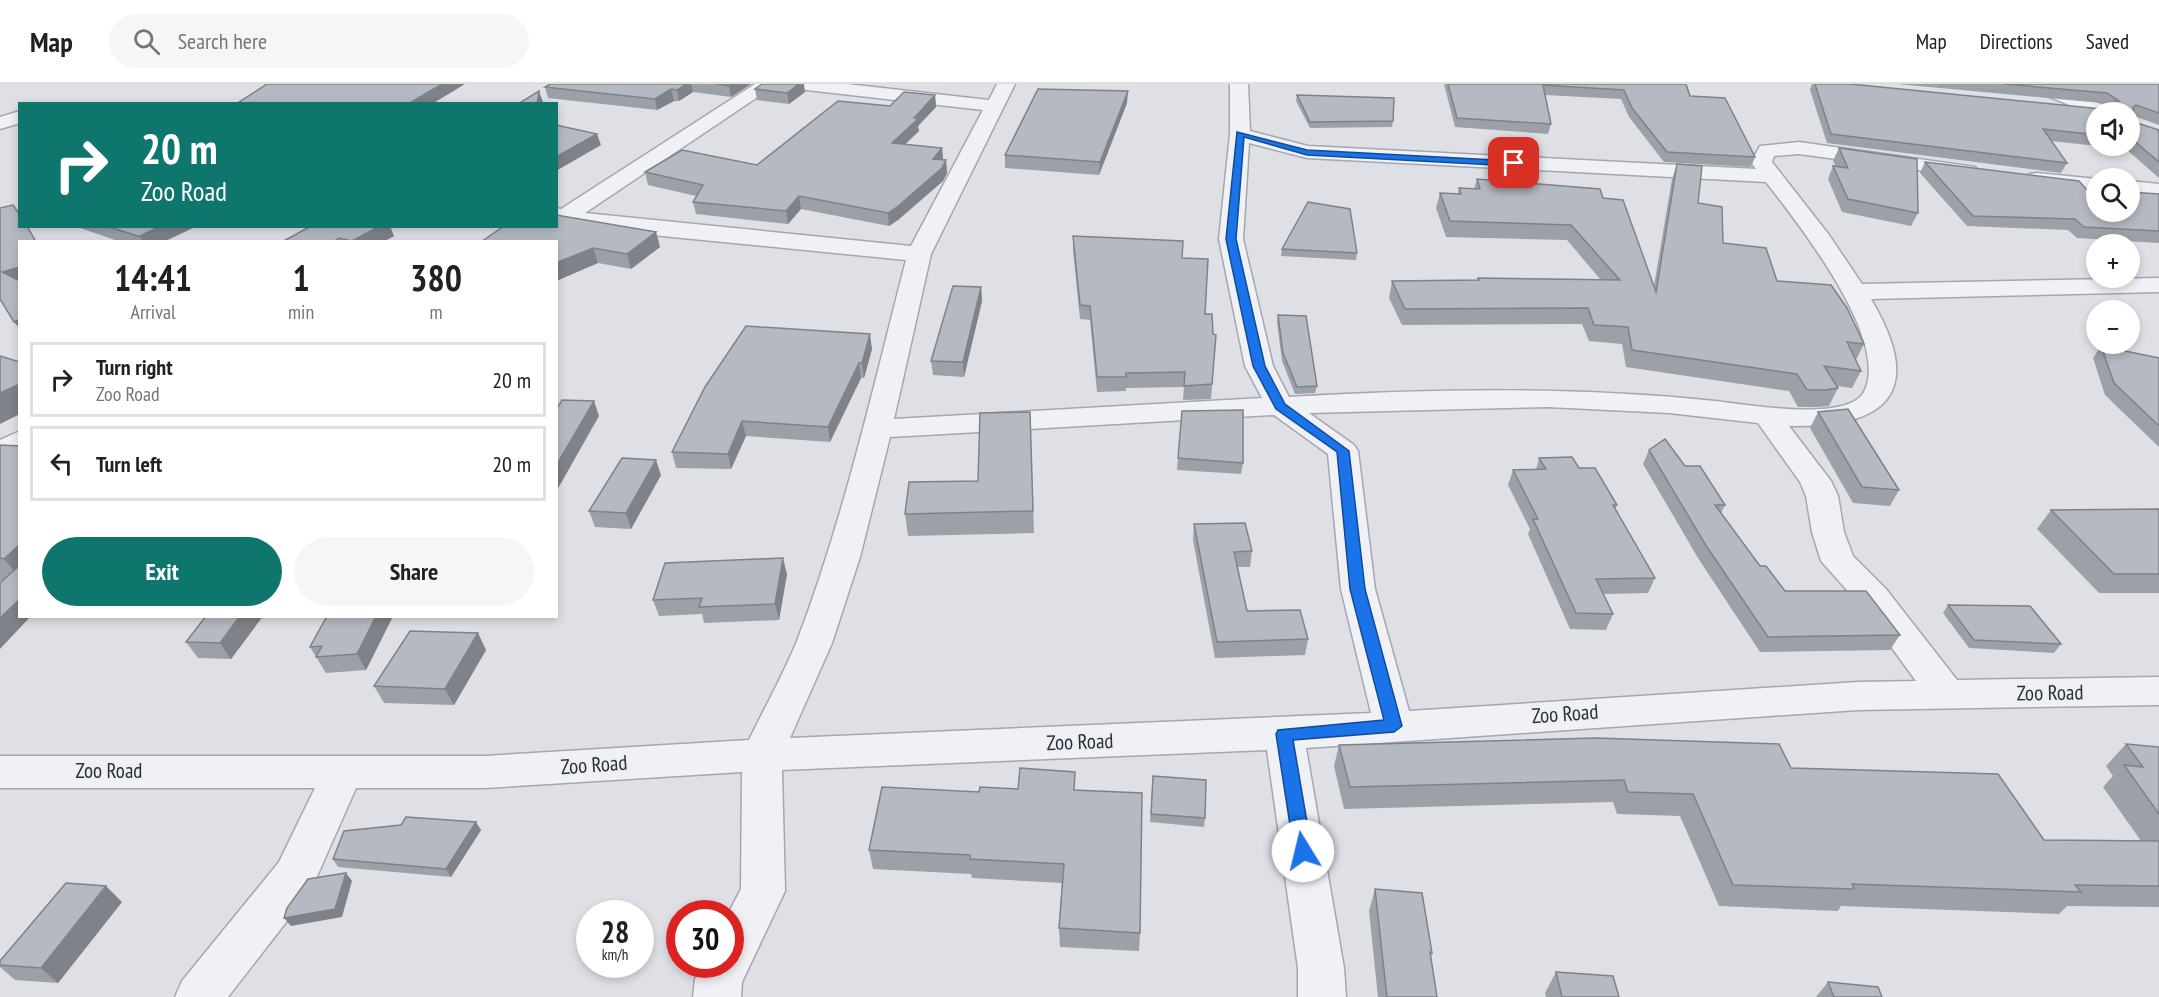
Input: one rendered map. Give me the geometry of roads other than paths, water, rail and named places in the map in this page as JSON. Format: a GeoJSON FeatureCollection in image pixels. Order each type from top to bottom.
{"type":"FeatureCollection","features":[{"type":"Feature","properties":{"kind":"street"},"geometry":{"type":"LineString","coordinates":[[560,216],[768,84]]}},
{"type":"Feature","properties":{"kind":"street"},"geometry":{"type":"LineString","coordinates":[[744,929],[763,891],[762,755],[814,643],[843,557],[877,429],[919,254],[1000,95],[798,84]]}},
{"type":"Feature","properties":{"kind":"street"},"geometry":{"type":"LineString","coordinates":[[1239,84],[1240,134],[1231,239],[1259,366],[1280,406],[1343,451],[1358,589],[1394,726]]}},
{"type":"Feature","properties":{"kind":"street"},"geometry":{"type":"LineString","coordinates":[[2033,84],[2086,106]]}},
{"type":"Feature","properties":{"kind":"street"},"geometry":{"type":"LineString","coordinates":[[0,103],[18,108]]}},
{"type":"Feature","properties":{"kind":"street"},"geometry":{"type":"LineString","coordinates":[[2032,105],[2086,110]]}},
{"type":"Feature","properties":{"kind":"street"},"geometry":{"type":"LineString","coordinates":[[0,123],[18,118]]}},
{"type":"Feature","properties":{"kind":"street"},"geometry":{"type":"LineString","coordinates":[[1240,134],[1307,152],[1772,176]]}},
{"type":"Feature","properties":{"kind":"street"},"geometry":{"type":"LineString","coordinates":[[877,429],[1387,400],[1553,399],[1688,406],[1767,416],[1832,416],[1866,408],[1877,394],[1883,379],[1880,350],[1857,292],[1761,162],[1767,150],[1780,148],[1820,150],[1986,174]]}},
{"type":"Feature","properties":{"kind":"street"},"geometry":{"type":"LineString","coordinates":[[2020,178],[2086,183]]}},
{"type":"Feature","properties":{"kind":"street"},"geometry":{"type":"LineString","coordinates":[[2140,188],[2159,190]]}},
{"type":"Feature","properties":{"kind":"street"},"geometry":{"type":"LineString","coordinates":[[560,216],[611,224],[919,254]]}},
{"type":"Feature","properties":{"kind":"street"},"geometry":{"type":"LineString","coordinates":[[1857,292],[2159,285]]}},
{"type":"Feature","properties":{"kind":"street"},"geometry":{"type":"LineString","coordinates":[[1767,416],[1811,474],[1818,488],[1838,561],[1874,598],[1947,694]]}},
{"type":"Feature","properties":{"kind":"street"},"geometry":{"type":"LineString","coordinates":[[0,454],[18,441]]}},
{"type":"Feature","properties":{"kind":"street","name":"Zoo Road"},"geometry":{"type":"LineString","coordinates":[[0,772],[485,772],[762,755],[1284,734],[1722,703],[1858,696],[2159,691]]}},
{"type":"Feature","properties":{"kind":"street"},"geometry":{"type":"LineString","coordinates":[[1284,734],[1322,968],[1322,997]]}},
{"type":"Feature","properties":{"kind":"street"},"geometry":{"type":"LineString","coordinates":[[199,997],[295,876],[343,772]]}},
{"type":"Feature","properties":{"kind":"street"},"geometry":{"type":"LineString","coordinates":[[717,997],[720,978]]}}]}
